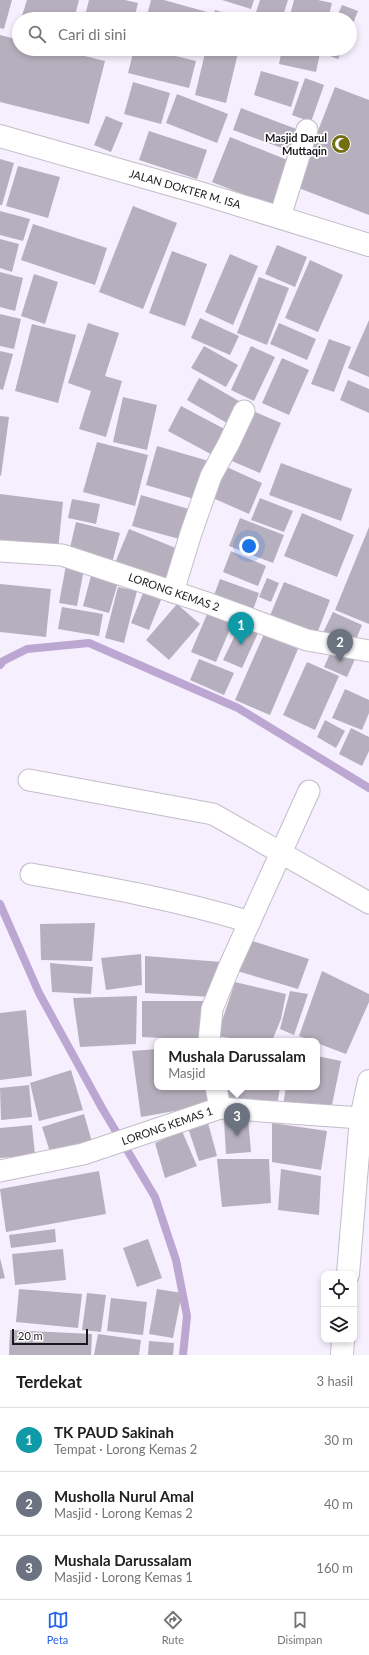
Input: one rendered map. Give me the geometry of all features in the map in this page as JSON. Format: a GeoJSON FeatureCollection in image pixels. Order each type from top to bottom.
{"type":"FeatureCollection","features":[{"type":"Feature","properties":{"kind":"street"},"geometry":{"type":"LineString","coordinates":[[280,217],[307,130]]}},
{"type":"Feature","properties":{"kind":"street","name":"JALAN DOKTER M. ISA"},"geometry":{"type":"LineString","coordinates":[[0,136],[200,193],[369,245]]}},
{"type":"Feature","properties":{"kind":"street"},"geometry":{"type":"LineString","coordinates":[[173,592],[191,532],[211,476],[244,411]]}},
{"type":"Feature","properties":{"kind":"street","name":"LORONG KEMAS 2"},"geometry":{"type":"LineString","coordinates":[[0,551],[62,555],[173,592],[307,640],[369,651]]}},
{"type":"Feature","properties":{"kind":"street"},"geometry":{"type":"LineString","coordinates":[[30,780],[212,814],[369,903]]}},
{"type":"Feature","properties":{"kind":"street"},"geometry":{"type":"LineString","coordinates":[[209,1038],[212,1009],[309,791]]}},
{"type":"Feature","properties":{"kind":"street"},"geometry":{"type":"LineString","coordinates":[[31,874],[128,891],[210,910],[250,922]]}},
{"type":"Feature","properties":{"kind":"street"},"geometry":{"type":"LineString","coordinates":[[348,1271],[361,1118],[369,1081]]}},
{"type":"Feature","properties":{"kind":"street"},"geometry":{"type":"LineString","coordinates":[[217,1090],[220,1108]]}},
{"type":"Feature","properties":{"kind":"street","name":"LORONG KEMAS 1"},"geometry":{"type":"LineString","coordinates":[[0,1171],[83,1154],[220,1108],[361,1118]]}},
{"type":"Feature","properties":{"kind":"street"},"geometry":{"type":"LineString","coordinates":[[342,1355],[343,1343]]}},
{"type":"Feature","properties":{"kind":"building"},"geometry":{"type":"Polygon","coordinates":[[[0,0],[12,0],[4,29],[0,28],[0,0]]]}},
{"type":"Feature","properties":{"kind":"building"},"geometry":{"type":"Polygon","coordinates":[[[27,0],[79,0],[76,12],[23,12],[27,0]]]}},
{"type":"Feature","properties":{"kind":"building"},"geometry":{"type":"Polygon","coordinates":[[[89,0],[125,0],[138,3],[136,12],[86,12],[89,0]]]}},
{"type":"Feature","properties":{"kind":"building"},"geometry":{"type":"Polygon","coordinates":[[[151,0],[164,0],[207,12],[148,12],[151,0]]]}},
{"type":"Feature","properties":{"kind":"building"},"geometry":{"type":"Polygon","coordinates":[[[222,0],[254,0],[251,9],[222,0]]]}},
{"type":"Feature","properties":{"kind":"building"},"geometry":{"type":"Polygon","coordinates":[[[260,0],[288,0],[284,12],[256,12],[260,0]]]}},
{"type":"Feature","properties":{"kind":"building"},"geometry":{"type":"Polygon","coordinates":[[[294,0],[318,0],[332,3],[330,12],[291,12],[294,0]]]}},
{"type":"Feature","properties":{"kind":"building"},"geometry":{"type":"Polygon","coordinates":[[[342,5],[358,11],[357,14],[357,12],[339,12],[342,5]]]}},
{"type":"Feature","properties":{"kind":"building"},"geometry":{"type":"Polygon","coordinates":[[[0,35],[12,38],[12,56],[85,56],[105,61],[89,124],[0,102],[0,35]]]}},
{"type":"Feature","properties":{"kind":"building"},"geometry":{"type":"Polygon","coordinates":[[[132,56],[176,56],[196,61],[189,88],[128,73],[132,56]]]}},
{"type":"Feature","properties":{"kind":"building"},"geometry":{"type":"Polygon","coordinates":[[[204,56],[237,56],[226,103],[195,95],[204,56]]]}},
{"type":"Feature","properties":{"kind":"building"},"geometry":{"type":"Polygon","coordinates":[[[281,56],[319,56],[316,72],[279,64],[281,56]]]}},
{"type":"Feature","properties":{"kind":"building"},"geometry":{"type":"Polygon","coordinates":[[[330,56],[340,56],[338,59],[330,56]]]}},
{"type":"Feature","properties":{"kind":"building"},"geometry":{"type":"Polygon","coordinates":[[[261,71],[299,82],[291,107],[254,95],[261,71]]]}},
{"type":"Feature","properties":{"kind":"building"},"geometry":{"type":"Polygon","coordinates":[[[305,78],[324,85],[311,122],[292,115],[305,78]]]}},
{"type":"Feature","properties":{"kind":"building"},"geometry":{"type":"Polygon","coordinates":[[[133,82],[170,93],[161,124],[124,114],[133,82]]]}},
{"type":"Feature","properties":{"kind":"building","name":"Masjid Darul Muttaqin"},"geometry":{"type":"Polygon","coordinates":[[[335,87],[369,100],[369,215],[296,187],[335,87]]]}},
{"type":"Feature","properties":{"kind":"building"},"geometry":{"type":"Polygon","coordinates":[[[177,94],[228,114],[217,143],[166,123],[177,94]]]}},
{"type":"Feature","properties":{"kind":"building"},"geometry":{"type":"Polygon","coordinates":[[[241,108],[299,130],[290,151],[233,130],[241,108]]]}},
{"type":"Feature","properties":{"kind":"building"},"geometry":{"type":"Polygon","coordinates":[[[106,116],[123,123],[111,152],[94,145],[106,116]]]}},
{"type":"Feature","properties":{"kind":"building"},"geometry":{"type":"Polygon","coordinates":[[[149,131],[207,150],[197,179],[139,160],[149,131]]]}},
{"type":"Feature","properties":{"kind":"building"},"geometry":{"type":"Polygon","coordinates":[[[230,137],[290,161],[272,206],[212,182],[230,137]]]}},
{"type":"Feature","properties":{"kind":"building"},"geometry":{"type":"Polygon","coordinates":[[[0,159],[14,163],[2,205],[0,205],[0,159]]]}},
{"type":"Feature","properties":{"kind":"building"},"geometry":{"type":"Polygon","coordinates":[[[18,166],[60,177],[48,218],[6,206],[18,166]]]}},
{"type":"Feature","properties":{"kind":"building"},"geometry":{"type":"Polygon","coordinates":[[[133,206],[177,223],[143,309],[99,292],[133,206]]]}},
{"type":"Feature","properties":{"kind":"building"},"geometry":{"type":"Polygon","coordinates":[[[0,211],[30,219],[23,241],[0,235],[0,211]]]}},
{"type":"Feature","properties":{"kind":"building"},"geometry":{"type":"Polygon","coordinates":[[[33,224],[107,248],[95,285],[21,260],[33,224]]]}},
{"type":"Feature","properties":{"kind":"building"},"geometry":{"type":"Polygon","coordinates":[[[0,239],[19,244],[12,272],[0,268],[0,239]]]}},
{"type":"Feature","properties":{"kind":"building"},"geometry":{"type":"Polygon","coordinates":[[[277,245],[307,257],[295,287],[265,274],[277,245]]]}},
{"type":"Feature","properties":{"kind":"building"},"geometry":{"type":"Polygon","coordinates":[[[172,251],[207,264],[185,326],[149,313],[172,251]]]}},
{"type":"Feature","properties":{"kind":"building"},"geometry":{"type":"Polygon","coordinates":[[[230,254],[258,266],[233,325],[205,312],[230,254]]]}},
{"type":"Feature","properties":{"kind":"building"},"geometry":{"type":"Polygon","coordinates":[[[310,260],[343,275],[318,332],[285,318],[310,260]]]}},
{"type":"Feature","properties":{"kind":"building"},"geometry":{"type":"Polygon","coordinates":[[[0,272],[23,278],[15,311],[0,307],[0,272]]]}},
{"type":"Feature","properties":{"kind":"building"},"geometry":{"type":"Polygon","coordinates":[[[34,274],[58,282],[45,324],[21,316],[34,274]]]}},
{"type":"Feature","properties":{"kind":"building"},"geometry":{"type":"Polygon","coordinates":[[[259,277],[289,288],[267,345],[237,333],[259,277]]]}},
{"type":"Feature","properties":{"kind":"building"},"geometry":{"type":"Polygon","coordinates":[[[0,314],[21,319],[14,349],[0,346],[0,314]]]}},
{"type":"Feature","properties":{"kind":"building"},"geometry":{"type":"Polygon","coordinates":[[[200,318],[239,336],[230,355],[191,338],[200,318]]]}},
{"type":"Feature","properties":{"kind":"building"},"geometry":{"type":"Polygon","coordinates":[[[369,320],[369,377],[348,368],[369,320]]]}},
{"type":"Feature","properties":{"kind":"building"},"geometry":{"type":"Polygon","coordinates":[[[88,323],[119,333],[105,376],[122,381],[106,437],[79,429],[91,391],[68,383],[88,323]]]}},
{"type":"Feature","properties":{"kind":"building"},"geometry":{"type":"Polygon","coordinates":[[[279,323],[316,339],[307,360],[270,344],[279,323]]]}},
{"type":"Feature","properties":{"kind":"building"},"geometry":{"type":"Polygon","coordinates":[[[32,324],[76,335],[58,403],[15,391],[32,324]]]}},
{"type":"Feature","properties":{"kind":"building"},"geometry":{"type":"Polygon","coordinates":[[[329,339],[351,347],[334,392],[311,384],[329,339]]]}},
{"type":"Feature","properties":{"kind":"building"},"geometry":{"type":"Polygon","coordinates":[[[204,346],[238,365],[226,387],[191,368],[204,346]]]}},
{"type":"Feature","properties":{"kind":"building"},"geometry":{"type":"Polygon","coordinates":[[[251,346],[275,357],[254,401],[231,390],[251,346]]]}},
{"type":"Feature","properties":{"kind":"building"},"geometry":{"type":"Polygon","coordinates":[[[0,351],[13,354],[3,390],[0,389],[0,351]]]}},
{"type":"Feature","properties":{"kind":"building"},"geometry":{"type":"Polygon","coordinates":[[[282,358],[309,370],[289,415],[262,403],[282,358]]]}},
{"type":"Feature","properties":{"kind":"building"},"geometry":{"type":"Polygon","coordinates":[[[199,378],[244,404],[232,426],[187,400],[199,378]]]}},
{"type":"Feature","properties":{"kind":"building"},"geometry":{"type":"Polygon","coordinates":[[[348,380],[369,389],[369,413],[340,400],[348,380]]]}},
{"type":"Feature","properties":{"kind":"building"},"geometry":{"type":"Polygon","coordinates":[[[123,397],[157,405],[147,450],[113,442],[123,397]]]}},
{"type":"Feature","properties":{"kind":"building"},"geometry":{"type":"Polygon","coordinates":[[[181,406],[232,433],[218,458],[168,431],[181,406]]]}},
{"type":"Feature","properties":{"kind":"building"},"geometry":{"type":"Polygon","coordinates":[[[248,409],[281,423],[260,473],[227,459],[248,409]]]}},
{"type":"Feature","properties":{"kind":"building"},"geometry":{"type":"Polygon","coordinates":[[[0,416],[9,417],[1,476],[0,475],[0,416]]]}},
{"type":"Feature","properties":{"kind":"building"},"geometry":{"type":"Polygon","coordinates":[[[97,442],[148,455],[135,506],[83,492],[97,442]]]}},
{"type":"Feature","properties":{"kind":"building"},"geometry":{"type":"Polygon","coordinates":[[[157,446],[212,462],[201,501],[146,485],[157,446]]]}},
{"type":"Feature","properties":{"kind":"building"},"geometry":{"type":"Polygon","coordinates":[[[281,463],[352,489],[341,521],[269,495],[281,463]]]}},
{"type":"Feature","properties":{"kind":"building"},"geometry":{"type":"Polygon","coordinates":[[[220,464],[262,483],[249,514],[206,495],[220,464]]]}},
{"type":"Feature","properties":{"kind":"building"},"geometry":{"type":"Polygon","coordinates":[[[0,494],[63,502],[58,550],[0,544],[0,494]]]}},
{"type":"Feature","properties":{"kind":"building"},"geometry":{"type":"Polygon","coordinates":[[[141,495],[192,510],[183,540],[132,526],[141,495]]]}},
{"type":"Feature","properties":{"kind":"building"},"geometry":{"type":"Polygon","coordinates":[[[260,498],[293,511],[284,532],[251,520],[260,498]]]}},
{"type":"Feature","properties":{"kind":"building"},"geometry":{"type":"Polygon","coordinates":[[[72,499],[100,504],[96,524],[68,518],[72,499]]]}},
{"type":"Feature","properties":{"kind":"building"},"geometry":{"type":"Polygon","coordinates":[[[302,513],[354,535],[337,577],[284,556],[302,513]]]}},
{"type":"Feature","properties":{"kind":"building"},"geometry":{"type":"Polygon","coordinates":[[[240,518],[284,535],[273,563],[229,546],[240,518]]]}},
{"type":"Feature","properties":{"kind":"building"},"geometry":{"type":"Polygon","coordinates":[[[76,522],[120,533],[112,563],[69,552],[76,522]]]}},
{"type":"Feature","properties":{"kind":"building"},"geometry":{"type":"Polygon","coordinates":[[[369,527],[369,624],[335,610],[369,527]]]}},
{"type":"Feature","properties":{"kind":"building"},"geometry":{"type":"Polygon","coordinates":[[[129,529],[183,551],[169,585],[115,563],[129,529]]]}},
{"type":"Feature","properties":{"kind":"building"},"geometry":{"type":"Polygon","coordinates":[[[231,551],[266,566],[258,586],[223,572],[231,551]]]}},
{"type":"Feature","properties":{"kind":"building"},"geometry":{"type":"Polygon","coordinates":[[[66,565],[84,569],[77,606],[59,603],[66,565]]]}},
{"type":"Feature","properties":{"kind":"building"},"geometry":{"type":"Polygon","coordinates":[[[92,572],[119,579],[109,613],[83,606],[92,572]]]}},
{"type":"Feature","properties":{"kind":"building"},"geometry":{"type":"Polygon","coordinates":[[[267,578],[279,583],[271,602],[259,597],[267,578]]]}},
{"type":"Feature","properties":{"kind":"building"},"geometry":{"type":"Polygon","coordinates":[[[220,579],[259,593],[252,613],[213,598],[220,579]]]}},
{"type":"Feature","properties":{"kind":"building"},"geometry":{"type":"Polygon","coordinates":[[[284,582],[330,600],[316,636],[269,618],[284,582]]]}},
{"type":"Feature","properties":{"kind":"building"},"geometry":{"type":"Polygon","coordinates":[[[0,584],[51,589],[46,637],[0,632],[0,584]]]}},
{"type":"Feature","properties":{"kind":"building"},"geometry":{"type":"Polygon","coordinates":[[[118,587],[137,591],[124,643],[105,638],[118,587]]]}},
{"type":"Feature","properties":{"kind":"building"},"geometry":{"type":"Polygon","coordinates":[[[143,593],[161,600],[149,630],[131,623],[143,593]]]}},
{"type":"Feature","properties":{"kind":"building"},"geometry":{"type":"Polygon","coordinates":[[[177,604],[200,624],[169,660],[146,640],[177,604]]]}},
{"type":"Feature","properties":{"kind":"building"},"geometry":{"type":"Polygon","coordinates":[[[62,607],[103,614],[99,636],[58,629],[62,607]]]}},
{"type":"Feature","properties":{"kind":"building"},"geometry":{"type":"Polygon","coordinates":[[[208,612],[233,622],[216,662],[191,652],[208,612]]]}},
{"type":"Feature","properties":{"kind":"building"},"geometry":{"type":"Polygon","coordinates":[[[333,612],[362,625],[354,644],[321,637],[333,612]]]}},
{"type":"Feature","properties":{"kind":"building"},"geometry":{"type":"Polygon","coordinates":[[[241,623],[259,631],[242,668],[223,660],[241,623]]]}},
{"type":"Feature","properties":{"kind":"building"},"geometry":{"type":"Polygon","coordinates":[[[264,634],[298,649],[270,715],[235,700],[264,634]]]}},
{"type":"Feature","properties":{"kind":"building"},"geometry":{"type":"Polygon","coordinates":[[[333,647],[356,657],[347,677],[324,667],[333,647]]]}},
{"type":"Feature","properties":{"kind":"building"},"geometry":{"type":"Polygon","coordinates":[[[199,659],[234,673],[224,695],[190,680],[199,659]]]}},
{"type":"Feature","properties":{"kind":"building"},"geometry":{"type":"Polygon","coordinates":[[[307,662],[339,676],[315,730],[283,715],[307,662]]]}},
{"type":"Feature","properties":{"kind":"building"},"geometry":{"type":"Polygon","coordinates":[[[345,689],[369,700],[369,713],[362,730],[332,718],[345,689]]]}},
{"type":"Feature","properties":{"kind":"building"},"geometry":{"type":"Polygon","coordinates":[[[325,720],[345,731],[336,748],[317,737],[325,720]]]}},
{"type":"Feature","properties":{"kind":"building"},"geometry":{"type":"Polygon","coordinates":[[[351,728],[369,737],[369,751],[362,766],[339,754],[351,728]]]}},
{"type":"Feature","properties":{"kind":"building"},"geometry":{"type":"Polygon","coordinates":[[[95,923],[92,961],[41,960],[40,924],[95,923]]]}},
{"type":"Feature","properties":{"kind":"building"},"geometry":{"type":"Polygon","coordinates":[[[249,940],[309,959],[298,989],[237,971],[249,940]]]}},
{"type":"Feature","properties":{"kind":"building"},"geometry":{"type":"Polygon","coordinates":[[[141,954],[142,985],[106,990],[101,958],[141,954]]]}},
{"type":"Feature","properties":{"kind":"building"},"geometry":{"type":"Polygon","coordinates":[[[145,956],[222,962],[211,997],[145,993],[145,956]]]}},
{"type":"Feature","properties":{"kind":"building"},"geometry":{"type":"Polygon","coordinates":[[[50,963],[93,967],[91,994],[52,992],[50,963]]]}},
{"type":"Feature","properties":{"kind":"building"},"geometry":{"type":"Polygon","coordinates":[[[322,971],[369,994],[369,1002],[346,1054],[320,1044],[320,1038],[304,1038],[299,1036],[322,971]]]}},
{"type":"Feature","properties":{"kind":"building"},"geometry":{"type":"Polygon","coordinates":[[[235,982],[286,994],[281,1019],[273,1038],[230,1038],[217,1036],[235,982]]]}},
{"type":"Feature","properties":{"kind":"building"},"geometry":{"type":"Polygon","coordinates":[[[290,991],[308,994],[294,1035],[280,1029],[290,991]]]}},
{"type":"Feature","properties":{"kind":"building"},"geometry":{"type":"Polygon","coordinates":[[[137,996],[136,1044],[80,1047],[73,998],[137,996]]]}},
{"type":"Feature","properties":{"kind":"building"},"geometry":{"type":"Polygon","coordinates":[[[142,1001],[205,1001],[203,1038],[142,1037],[142,1001]]]}},
{"type":"Feature","properties":{"kind":"building"},"geometry":{"type":"Polygon","coordinates":[[[26,1010],[32,1076],[0,1080],[0,1013],[26,1010]]]}},
{"type":"Feature","properties":{"kind":"building"},"geometry":{"type":"Polygon","coordinates":[[[154,1049],[154,1090],[207,1090],[208,1105],[141,1117],[132,1051],[154,1049]]]}},
{"type":"Feature","properties":{"kind":"building"},"geometry":{"type":"Polygon","coordinates":[[[320,1057],[341,1061],[331,1110],[283,1105],[286,1090],[320,1090],[320,1057]]]}},
{"type":"Feature","properties":{"kind":"building"},"geometry":{"type":"Polygon","coordinates":[[[71,1070],[83,1110],[39,1121],[30,1083],[71,1070]]]}},
{"type":"Feature","properties":{"kind":"building"},"geometry":{"type":"Polygon","coordinates":[[[29,1085],[32,1117],[1,1120],[0,1088],[29,1085]]]}},
{"type":"Feature","properties":{"kind":"building"},"geometry":{"type":"Polygon","coordinates":[[[221,1090],[280,1090],[277,1106],[222,1100],[221,1090]]]}},
{"type":"Feature","properties":{"kind":"building"},"geometry":{"type":"Polygon","coordinates":[[[84,1114],[92,1142],[51,1155],[42,1127],[84,1114]]]}},
{"type":"Feature","properties":{"kind":"building"},"geometry":{"type":"Polygon","coordinates":[[[248,1118],[251,1152],[226,1154],[224,1120],[248,1118]]]}},
{"type":"Feature","properties":{"kind":"building"},"geometry":{"type":"Polygon","coordinates":[[[208,1123],[217,1156],[199,1161],[188,1128],[208,1123]]]}},
{"type":"Feature","properties":{"kind":"building"},"geometry":{"type":"Polygon","coordinates":[[[272,1123],[327,1131],[321,1170],[272,1162],[272,1123]]]}},
{"type":"Feature","properties":{"kind":"building"},"geometry":{"type":"Polygon","coordinates":[[[32,1125],[35,1155],[0,1158],[0,1128],[32,1125]]]}},
{"type":"Feature","properties":{"kind":"building"},"geometry":{"type":"Polygon","coordinates":[[[182,1131],[197,1166],[165,1178],[155,1143],[182,1131]]]}},
{"type":"Feature","properties":{"kind":"building"},"geometry":{"type":"Polygon","coordinates":[[[217,1159],[269,1159],[271,1203],[222,1207],[217,1159]]]}},
{"type":"Feature","properties":{"kind":"building"},"geometry":{"type":"Polygon","coordinates":[[[281,1169],[321,1176],[319,1215],[278,1210],[281,1169]]]}},
{"type":"Feature","properties":{"kind":"building"},"geometry":{"type":"Polygon","coordinates":[[[99,1171],[106,1214],[6,1232],[0,1189],[99,1171]]]}},
{"type":"Feature","properties":{"kind":"building"},"geometry":{"type":"Polygon","coordinates":[[[55,1229],[56,1242],[11,1248],[9,1235],[55,1229]]]}},
{"type":"Feature","properties":{"kind":"building"},"geometry":{"type":"Polygon","coordinates":[[[148,1239],[162,1278],[137,1287],[123,1248],[148,1239]]]}},
{"type":"Feature","properties":{"kind":"building"},"geometry":{"type":"Polygon","coordinates":[[[63,1249],[66,1280],[15,1285],[12,1254],[63,1249]]]}},
{"type":"Feature","properties":{"kind":"building"},"geometry":{"type":"Polygon","coordinates":[[[0,1258],[5,1278],[0,1279],[0,1258]]]}},
{"type":"Feature","properties":{"kind":"building"},"geometry":{"type":"Polygon","coordinates":[[[19,1289],[82,1294],[78,1328],[16,1322],[19,1289]]]}},
{"type":"Feature","properties":{"kind":"building"},"geometry":{"type":"Polygon","coordinates":[[[157,1289],[182,1293],[173,1338],[149,1334],[157,1289]]]}},
{"type":"Feature","properties":{"kind":"building"},"geometry":{"type":"Polygon","coordinates":[[[87,1293],[106,1295],[101,1332],[82,1330],[87,1293]]]}},
{"type":"Feature","properties":{"kind":"building"},"geometry":{"type":"Polygon","coordinates":[[[111,1298],[147,1302],[143,1335],[107,1331],[111,1298]]]}},
{"type":"Feature","properties":{"kind":"building"},"geometry":{"type":"Polygon","coordinates":[[[10,1330],[92,1334],[91,1355],[9,1355],[10,1330]]]}},
{"type":"Feature","properties":{"kind":"building"},"geometry":{"type":"Polygon","coordinates":[[[98,1334],[141,1340],[139,1355],[94,1355],[98,1334]]]}},
{"type":"Feature","properties":{"kind":"building"},"geometry":{"type":"Polygon","coordinates":[[[149,1341],[174,1343],[173,1355],[148,1355],[149,1341]]]}},
{"type":"Feature","properties":{"kind":"waterway"},"geometry":{"type":"LineString","coordinates":[[0,665],[3,661],[27,649],[89,643],[238,708],[369,788]]}},
{"type":"Feature","properties":{"kind":"waterway"},"geometry":{"type":"LineString","coordinates":[[0,904],[39,993],[102,1108],[155,1197],[176,1260],[187,1316],[183,1355]]}},
{"type":"Feature","properties":{"kind":"place","name":"Masjid Darul Muttaqin"},"geometry":{"type":"Point","coordinates":[341,144]}},
{"type":"Feature","properties":{"kind":"place","name":"TK PAUD Sakinah"},"geometry":{"type":"Point","coordinates":[241,645]}},
{"type":"Feature","properties":{"kind":"place","name":"Musholla Nurul Amal"},"geometry":{"type":"Point","coordinates":[340,662]}},
{"type":"Feature","properties":{"kind":"place","name":"Mushala Darussalam"},"geometry":{"type":"Point","coordinates":[237,1136]}}]}
